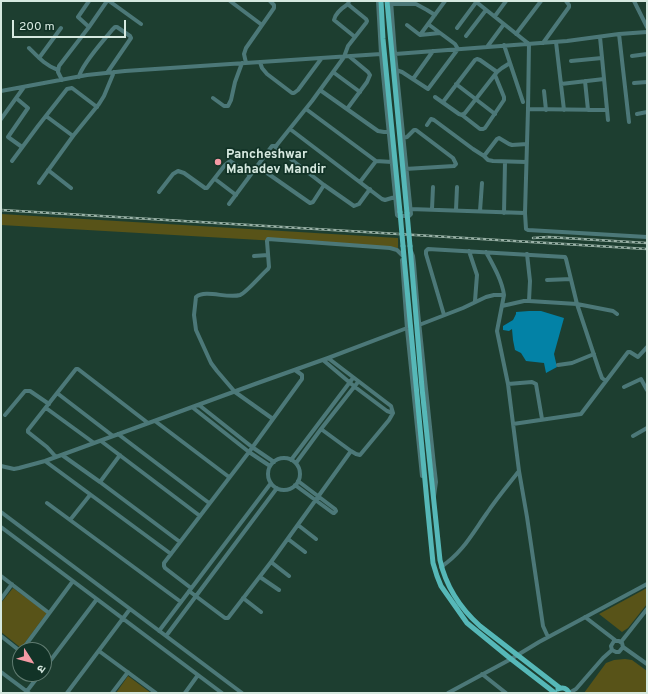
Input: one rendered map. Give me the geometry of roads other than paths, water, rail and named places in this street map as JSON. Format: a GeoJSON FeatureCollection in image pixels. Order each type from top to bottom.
{"type":"FeatureCollection","features":[{"type":"Feature","properties":{"kind":"main road"},"geometry":{"type":"LineString","coordinates":[[380,1],[433,563],[442,586],[467,623],[549,691],[555,693],[560,688]]}},
{"type":"Feature","properties":{"kind":"main road"},"geometry":{"type":"LineString","coordinates":[[390,2],[422,388],[441,567],[455,597],[470,617],[517,655],[560,688],[566,689],[569,693]]}},
{"type":"Feature","properties":{"kind":"street"},"geometry":{"type":"LineString","coordinates":[[89,27],[78,17],[90,1]]}},
{"type":"Feature","properties":{"kind":"street"},"geometry":{"type":"LineString","coordinates":[[62,80],[58,70],[59,66],[108,1],[141,24]]}},
{"type":"Feature","properties":{"kind":"street"},"geometry":{"type":"LineString","coordinates":[[230,1],[262,25]]}},
{"type":"Feature","properties":{"kind":"street"},"geometry":{"type":"LineString","coordinates":[[213,98],[224,106],[228,106],[235,82],[244,63],[246,48],[274,8],[270,1]]}},
{"type":"Feature","properties":{"kind":"street"},"geometry":{"type":"LineString","coordinates":[[380,1],[381,54],[397,216],[409,216],[411,214],[408,211],[406,170],[390,2],[416,4],[434,16]]}},
{"type":"Feature","properties":{"kind":"street"},"geometry":{"type":"LineString","coordinates":[[420,35],[444,1]]}},
{"type":"Feature","properties":{"kind":"street"},"geometry":{"type":"LineString","coordinates":[[457,28],[476,1],[529,44]]}},
{"type":"Feature","properties":{"kind":"street"},"geometry":{"type":"LineString","coordinates":[[494,16],[506,1]]}},
{"type":"Feature","properties":{"kind":"street"},"geometry":{"type":"LineString","coordinates":[[516,34],[541,1]]}},
{"type":"Feature","properties":{"kind":"street"},"geometry":{"type":"LineString","coordinates":[[543,43],[569,6],[566,1]]}},
{"type":"Feature","properties":{"kind":"street"},"geometry":{"type":"LineString","coordinates":[[634,1],[647,27]]}},
{"type":"Feature","properties":{"kind":"street"},"geometry":{"type":"LineString","coordinates":[[229,204],[272,146],[274,146],[290,129],[306,109],[344,57],[348,46],[366,23],[367,20],[349,3],[340,9],[334,16],[334,20],[355,37]]}},
{"type":"Feature","properties":{"kind":"street"},"geometry":{"type":"LineString","coordinates":[[466,36],[486,10]]}},
{"type":"Feature","properties":{"kind":"street"},"geometry":{"type":"LineString","coordinates":[[428,24],[455,44],[458,49]]}},
{"type":"Feature","properties":{"kind":"street"},"geometry":{"type":"LineString","coordinates":[[487,46],[504,24]]}},
{"type":"Feature","properties":{"kind":"street"},"geometry":{"type":"LineString","coordinates":[[406,25],[420,35],[440,33]]}},
{"type":"Feature","properties":{"kind":"street"},"geometry":{"type":"LineString","coordinates":[[79,77],[81,71],[92,55],[112,30],[117,27],[130,36],[130,38],[106,73]]}},
{"type":"Feature","properties":{"kind":"street"},"geometry":{"type":"LineString","coordinates":[[39,58],[61,28]]}},
{"type":"Feature","properties":{"kind":"street"},"geometry":{"type":"LineString","coordinates":[[395,54],[556,42],[647,32]]}},
{"type":"Feature","properties":{"kind":"street"},"geometry":{"type":"LineString","coordinates":[[619,34],[629,122]]}},
{"type":"Feature","properties":{"kind":"street"},"geometry":{"type":"LineString","coordinates":[[600,37],[608,120]]}},
{"type":"Feature","properties":{"kind":"street"},"geometry":{"type":"LineString","coordinates":[[556,42],[564,110]]}},
{"type":"Feature","properties":{"kind":"street"},"geometry":{"type":"LineString","coordinates":[[529,44],[525,213],[526,229],[647,237]]}},
{"type":"Feature","properties":{"kind":"street"},"geometry":{"type":"LineString","coordinates":[[504,46],[523,102]]}},
{"type":"Feature","properties":{"kind":"street"},"geometry":{"type":"LineString","coordinates":[[29,48],[48,66],[58,70]]}},
{"type":"Feature","properties":{"kind":"street"},"geometry":{"type":"LineString","coordinates":[[396,70],[402,72],[428,89],[458,49]]}},
{"type":"Feature","properties":{"kind":"street"},"geometry":{"type":"LineString","coordinates":[[413,79],[433,51]]}},
{"type":"Feature","properties":{"kind":"street"},"geometry":{"type":"LineString","coordinates":[[1,91],[114,72],[381,54]]}},
{"type":"Feature","properties":{"kind":"street"},"geometry":{"type":"LineString","coordinates":[[632,56],[647,54]]}},
{"type":"Feature","properties":{"kind":"street"},"geometry":{"type":"LineString","coordinates":[[347,109],[370,76],[368,72],[350,57]]}},
{"type":"Feature","properties":{"kind":"street"},"geometry":{"type":"LineString","coordinates":[[571,61],[602,58]]}},
{"type":"Feature","properties":{"kind":"street"},"geometry":{"type":"LineString","coordinates":[[260,62],[262,68],[267,74],[294,93],[298,90],[321,59]]}},
{"type":"Feature","properties":{"kind":"street"},"geometry":{"type":"LineString","coordinates":[[436,97],[480,129],[483,129],[495,114],[504,100],[504,97],[496,74],[477,59],[473,61],[443,102]]}},
{"type":"Feature","properties":{"kind":"street"},"geometry":{"type":"LineString","coordinates":[[462,115],[496,74],[510,63]]}},
{"type":"Feature","properties":{"kind":"street"},"geometry":{"type":"LineString","coordinates":[[39,183],[73,136],[97,107],[104,96],[114,72]]}},
{"type":"Feature","properties":{"kind":"street"},"geometry":{"type":"LineString","coordinates":[[333,72],[360,92]]}},
{"type":"Feature","properties":{"kind":"street"},"geometry":{"type":"LineString","coordinates":[[561,84],[604,80]]}},
{"type":"Feature","properties":{"kind":"street"},"geometry":{"type":"LineString","coordinates":[[585,81],[588,110]]}},
{"type":"Feature","properties":{"kind":"street"},"geometry":{"type":"LineString","coordinates":[[634,83],[647,82]]}},
{"type":"Feature","properties":{"kind":"street"},"geometry":{"type":"LineString","coordinates":[[456,84],[495,114]]}},
{"type":"Feature","properties":{"kind":"street"},"geometry":{"type":"LineString","coordinates":[[1,120],[24,87]]}},
{"type":"Feature","properties":{"kind":"street"},"geometry":{"type":"LineString","coordinates":[[12,161],[67,89],[73,89],[97,107]]}},
{"type":"Feature","properties":{"kind":"street"},"geometry":{"type":"LineString","coordinates":[[320,90],[378,131],[389,132]]}},
{"type":"Feature","properties":{"kind":"street"},"geometry":{"type":"LineString","coordinates":[[544,91],[546,110]]}},
{"type":"Feature","properties":{"kind":"street"},"geometry":{"type":"LineString","coordinates":[[16,98],[28,108],[8,137],[22,147]]}},
{"type":"Feature","properties":{"kind":"street"},"geometry":{"type":"LineString","coordinates":[[306,109],[376,161],[392,162]]}},
{"type":"Feature","properties":{"kind":"street"},"geometry":{"type":"LineString","coordinates":[[528,109],[607,110]]}},
{"type":"Feature","properties":{"kind":"street"},"geometry":{"type":"LineString","coordinates":[[637,114],[647,112]]}},
{"type":"Feature","properties":{"kind":"street"},"geometry":{"type":"LineString","coordinates":[[46,116],[73,136]]}},
{"type":"Feature","properties":{"kind":"street"},"geometry":{"type":"LineString","coordinates":[[427,125],[431,120],[434,120],[488,160],[526,162]]}},
{"type":"Feature","properties":{"kind":"street"},"geometry":{"type":"LineString","coordinates":[[290,129],[382,199],[385,200],[395,198]]}},
{"type":"Feature","properties":{"kind":"street"},"geometry":{"type":"LineString","coordinates":[[403,138],[407,137],[414,130],[416,130],[453,158],[456,164],[454,166],[406,170]]}},
{"type":"Feature","properties":{"kind":"street"},"geometry":{"type":"LineString","coordinates":[[484,156],[499,138],[512,145],[527,144]]}},
{"type":"Feature","properties":{"kind":"street"},"geometry":{"type":"LineString","coordinates":[[274,146],[354,206],[359,204],[370,189]]}},
{"type":"Feature","properties":{"kind":"street"},"geometry":{"type":"LineString","coordinates":[[160,192],[173,174],[178,171],[184,173],[205,188],[208,188],[225,165],[230,161],[250,175]]}},
{"type":"Feature","properties":{"kind":"street"},"geometry":{"type":"LineString","coordinates":[[360,182],[376,161]]}},
{"type":"Feature","properties":{"kind":"street"},"geometry":{"type":"LineString","coordinates":[[504,213],[505,162]]}},
{"type":"Feature","properties":{"kind":"street"},"geometry":{"type":"LineString","coordinates":[[257,166],[310,203],[313,202],[324,184]]}},
{"type":"Feature","properties":{"kind":"street"},"geometry":{"type":"LineString","coordinates":[[48,170],[72,188]]}},
{"type":"Feature","properties":{"kind":"street"},"geometry":{"type":"LineString","coordinates":[[215,179],[236,195]]}},
{"type":"Feature","properties":{"kind":"street"},"geometry":{"type":"LineString","coordinates":[[480,211],[482,183]]}},
{"type":"Feature","properties":{"kind":"street"},"geometry":{"type":"LineString","coordinates":[[432,209],[433,187]]}},
{"type":"Feature","properties":{"kind":"street"},"geometry":{"type":"LineString","coordinates":[[456,210],[457,187]]}},
{"type":"Feature","properties":{"kind":"street"},"geometry":{"type":"LineString","coordinates":[[408,211],[432,209],[525,213]]}},
{"type":"Feature","properties":{"kind":"street"},"geometry":{"type":"LineString","coordinates":[[273,419],[235,392],[211,363],[198,336],[194,321],[196,298],[198,295],[206,294],[232,296],[241,294],[247,290],[269,267],[267,241],[269,239],[390,248],[403,251],[403,276],[407,328],[422,474],[427,502]]}},
{"type":"Feature","properties":{"kind":"street"},"geometry":{"type":"LineString","coordinates":[[410,247],[414,256],[419,325],[436,482],[433,500]]}},
{"type":"Feature","properties":{"kind":"street"},"geometry":{"type":"LineString","coordinates":[[444,315],[426,254],[428,249],[565,257],[577,304],[600,374],[606,381]]}},
{"type":"Feature","properties":{"kind":"street"},"geometry":{"type":"LineString","coordinates":[[469,251],[477,275],[475,301]]}},
{"type":"Feature","properties":{"kind":"street"},"geometry":{"type":"LineString","coordinates":[[486,252],[497,274],[504,295],[497,330],[508,384],[519,471],[543,626],[548,637]]}},
{"type":"Feature","properties":{"kind":"street"},"geometry":{"type":"LineString","coordinates":[[527,254],[530,281],[529,301]]}},
{"type":"Feature","properties":{"kind":"street"},"geometry":{"type":"LineString","coordinates":[[254,256],[268,255]]}},
{"type":"Feature","properties":{"kind":"street"},"geometry":{"type":"LineString","coordinates":[[547,280],[571,279]]}},
{"type":"Feature","properties":{"kind":"street"},"geometry":{"type":"LineString","coordinates":[[419,325],[463,308],[490,295],[504,295]]}},
{"type":"Feature","properties":{"kind":"street"},"geometry":{"type":"LineString","coordinates":[[502,306],[524,301],[577,304],[613,311],[617,314]]}},
{"type":"Feature","properties":{"kind":"street"},"geometry":{"type":"LineString","coordinates":[[1,466],[14,469],[45,461],[407,328]]}},
{"type":"Feature","properties":{"kind":"street"},"geometry":{"type":"LineString","coordinates":[[513,424],[581,414],[628,352],[638,357],[647,347]]}},
{"type":"Feature","properties":{"kind":"street"},"geometry":{"type":"LineString","coordinates":[[558,365],[578,361],[594,354]]}},
{"type":"Feature","properties":{"kind":"street"},"geometry":{"type":"LineString","coordinates":[[321,429],[359,455],[362,454],[390,420],[393,413],[391,406],[328,358]]}},
{"type":"Feature","properties":{"kind":"street"},"geometry":{"type":"LineString","coordinates":[[323,360],[386,411],[393,413]]}},
{"type":"Feature","properties":{"kind":"street"},"geometry":{"type":"LineString","coordinates":[[56,457],[47,447],[28,432],[28,430],[75,370],[78,369],[148,423]]}},
{"type":"Feature","properties":{"kind":"street"},"geometry":{"type":"LineString","coordinates":[[295,370],[302,375],[302,379],[249,452],[164,563],[164,566],[196,596],[228,618],[260,577],[352,451]]}},
{"type":"Feature","properties":{"kind":"street"},"geometry":{"type":"LineString","coordinates":[[291,460],[353,378]]}},
{"type":"Feature","properties":{"kind":"street"},"geometry":{"type":"LineString","coordinates":[[624,386],[639,379],[646,384],[647,390]]}},
{"type":"Feature","properties":{"kind":"street"},"geometry":{"type":"LineString","coordinates":[[296,463],[358,382]]}},
{"type":"Feature","properties":{"kind":"street"},"geometry":{"type":"LineString","coordinates":[[508,384],[532,382],[536,384],[542,419]]}},
{"type":"Feature","properties":{"kind":"street"},"geometry":{"type":"LineString","coordinates":[[5,415],[26,391],[30,391],[94,443]]}},
{"type":"Feature","properties":{"kind":"street"},"geometry":{"type":"LineString","coordinates":[[57,393],[113,436]]}},
{"type":"Feature","properties":{"kind":"street"},"geometry":{"type":"LineString","coordinates":[[199,405],[252,447],[274,462]]}},
{"type":"Feature","properties":{"kind":"street"},"geometry":{"type":"LineString","coordinates":[[192,407],[249,452],[270,466]]}},
{"type":"Feature","properties":{"kind":"street"},"geometry":{"type":"LineString","coordinates":[[155,421],[229,477]]}},
{"type":"Feature","properties":{"kind":"street"},"geometry":{"type":"LineString","coordinates":[[633,436],[647,428]]}},
{"type":"Feature","properties":{"kind":"street"},"geometry":{"type":"LineString","coordinates":[[118,434],[209,503]]}},
{"type":"Feature","properties":{"kind":"street"},"geometry":{"type":"LineString","coordinates":[[101,441],[200,516]]}},
{"type":"Feature","properties":{"kind":"street"},"geometry":{"type":"LineString","coordinates":[[62,455],[180,542]]}},
{"type":"Feature","properties":{"kind":"street"},"geometry":{"type":"LineString","coordinates":[[100,482],[120,455]]}},
{"type":"Feature","properties":{"kind":"street"},"geometry":{"type":"LineString","coordinates":[[287,458],[296,463],[300,472],[296,483],[288,489],[283,490],[277,488],[271,483],[268,475],[270,466],[274,462],[278,459],[287,458]]}},
{"type":"Feature","properties":{"kind":"street"},"geometry":{"type":"LineString","coordinates":[[45,461],[171,554]]}},
{"type":"Feature","properties":{"kind":"street"},"geometry":{"type":"LineString","coordinates":[[441,567],[455,557],[464,546],[487,512],[519,471]]}},
{"type":"Feature","properties":{"kind":"street"},"geometry":{"type":"LineString","coordinates":[[159,631],[271,483]]}},
{"type":"Feature","properties":{"kind":"street"},"geometry":{"type":"LineString","coordinates":[[296,483],[319,497],[336,509],[336,511],[332,513],[296,483]]}},
{"type":"Feature","properties":{"kind":"street"},"geometry":{"type":"LineString","coordinates":[[166,636],[277,488]]}},
{"type":"Feature","properties":{"kind":"street"},"geometry":{"type":"LineString","coordinates":[[70,520],[90,495]]}},
{"type":"Feature","properties":{"kind":"street"},"geometry":{"type":"LineString","coordinates":[[48,504],[181,602]]}},
{"type":"Feature","properties":{"kind":"street"},"geometry":{"type":"LineString","coordinates":[[1,512],[242,693]]}},
{"type":"Feature","properties":{"kind":"street"},"geometry":{"type":"LineString","coordinates":[[298,525],[316,539]]}},
{"type":"Feature","properties":{"kind":"street"},"geometry":{"type":"LineString","coordinates":[[1,527],[222,693]]}},
{"type":"Feature","properties":{"kind":"street"},"geometry":{"type":"LineString","coordinates":[[288,539],[306,552]]}},
{"type":"Feature","properties":{"kind":"street"},"geometry":{"type":"LineString","coordinates":[[271,562],[289,576]]}},
{"type":"Feature","properties":{"kind":"street"},"geometry":{"type":"LineString","coordinates":[[1,576],[49,613]]}},
{"type":"Feature","properties":{"kind":"street"},"geometry":{"type":"LineString","coordinates":[[260,577],[279,590]]}},
{"type":"Feature","properties":{"kind":"street"},"geometry":{"type":"LineString","coordinates":[[27,642],[73,581]]}},
{"type":"Feature","properties":{"kind":"street"},"geometry":{"type":"LineString","coordinates":[[1,598],[12,584]]}},
{"type":"Feature","properties":{"kind":"street"},"geometry":{"type":"LineString","coordinates":[[448,693],[647,584]]}},
{"type":"Feature","properties":{"kind":"street"},"geometry":{"type":"LineString","coordinates":[[243,598],[261,612]]}},
{"type":"Feature","properties":{"kind":"street"},"geometry":{"type":"LineString","coordinates":[[52,658],[97,599]]}},
{"type":"Feature","properties":{"kind":"street"},"geometry":{"type":"LineString","coordinates":[[67,693],[130,609]]}},
{"type":"Feature","properties":{"kind":"street"},"geometry":{"type":"LineString","coordinates":[[621,642],[647,609]]}},
{"type":"Feature","properties":{"kind":"street"},"geometry":{"type":"LineString","coordinates":[[585,617],[616,640],[621,642],[623,647],[647,664]]}},
{"type":"Feature","properties":{"kind":"street"},"geometry":{"type":"LineString","coordinates":[[1,636],[12,644]]}},
{"type":"Feature","properties":{"kind":"street"},"geometry":{"type":"LineString","coordinates":[[612,650],[611,644],[616,640]]}},
{"type":"Feature","properties":{"kind":"street"},"geometry":{"type":"LineString","coordinates":[[612,650],[618,652],[623,647]]}},
{"type":"Feature","properties":{"kind":"street"},"geometry":{"type":"LineString","coordinates":[[99,650],[156,693]]}},
{"type":"Feature","properties":{"kind":"street"},"geometry":{"type":"LineString","coordinates":[[569,693],[576,689],[612,650]]}},
{"type":"Feature","properties":{"kind":"street"},"geometry":{"type":"LineString","coordinates":[[1,672],[28,692],[35,682]]}},
{"type":"Feature","properties":{"kind":"street"},"geometry":{"type":"LineString","coordinates":[[112,693],[128,672]]}},
{"type":"Feature","properties":{"kind":"street"},"geometry":{"type":"LineString","coordinates":[[482,674],[504,692]]}},
{"type":"Feature","properties":{"kind":"street"},"geometry":{"type":"LineString","coordinates":[[185,693],[198,675]]}},
{"type":"Feature","properties":{"kind":"water"},"geometry":{"type":"Polygon","coordinates":[[[541,311],[564,318],[554,354],[557,367],[546,373],[544,363],[526,361],[521,353],[515,350],[512,329],[509,331],[503,330],[503,326],[513,320],[516,312],[541,311]]]}},
{"type":"Feature","properties":{"kind":"railway"},"geometry":{"type":"LineString","coordinates":[[1,210],[647,249]]}},
{"type":"Feature","properties":{"kind":"railway"},"geometry":{"type":"LineString","coordinates":[[533,238],[548,237],[647,243]]}},
{"type":"Feature","properties":{"kind":"place","name":"Pancheshwar Mahadev Mandir"},"geometry":{"type":"Point","coordinates":[218,162]}}]}
